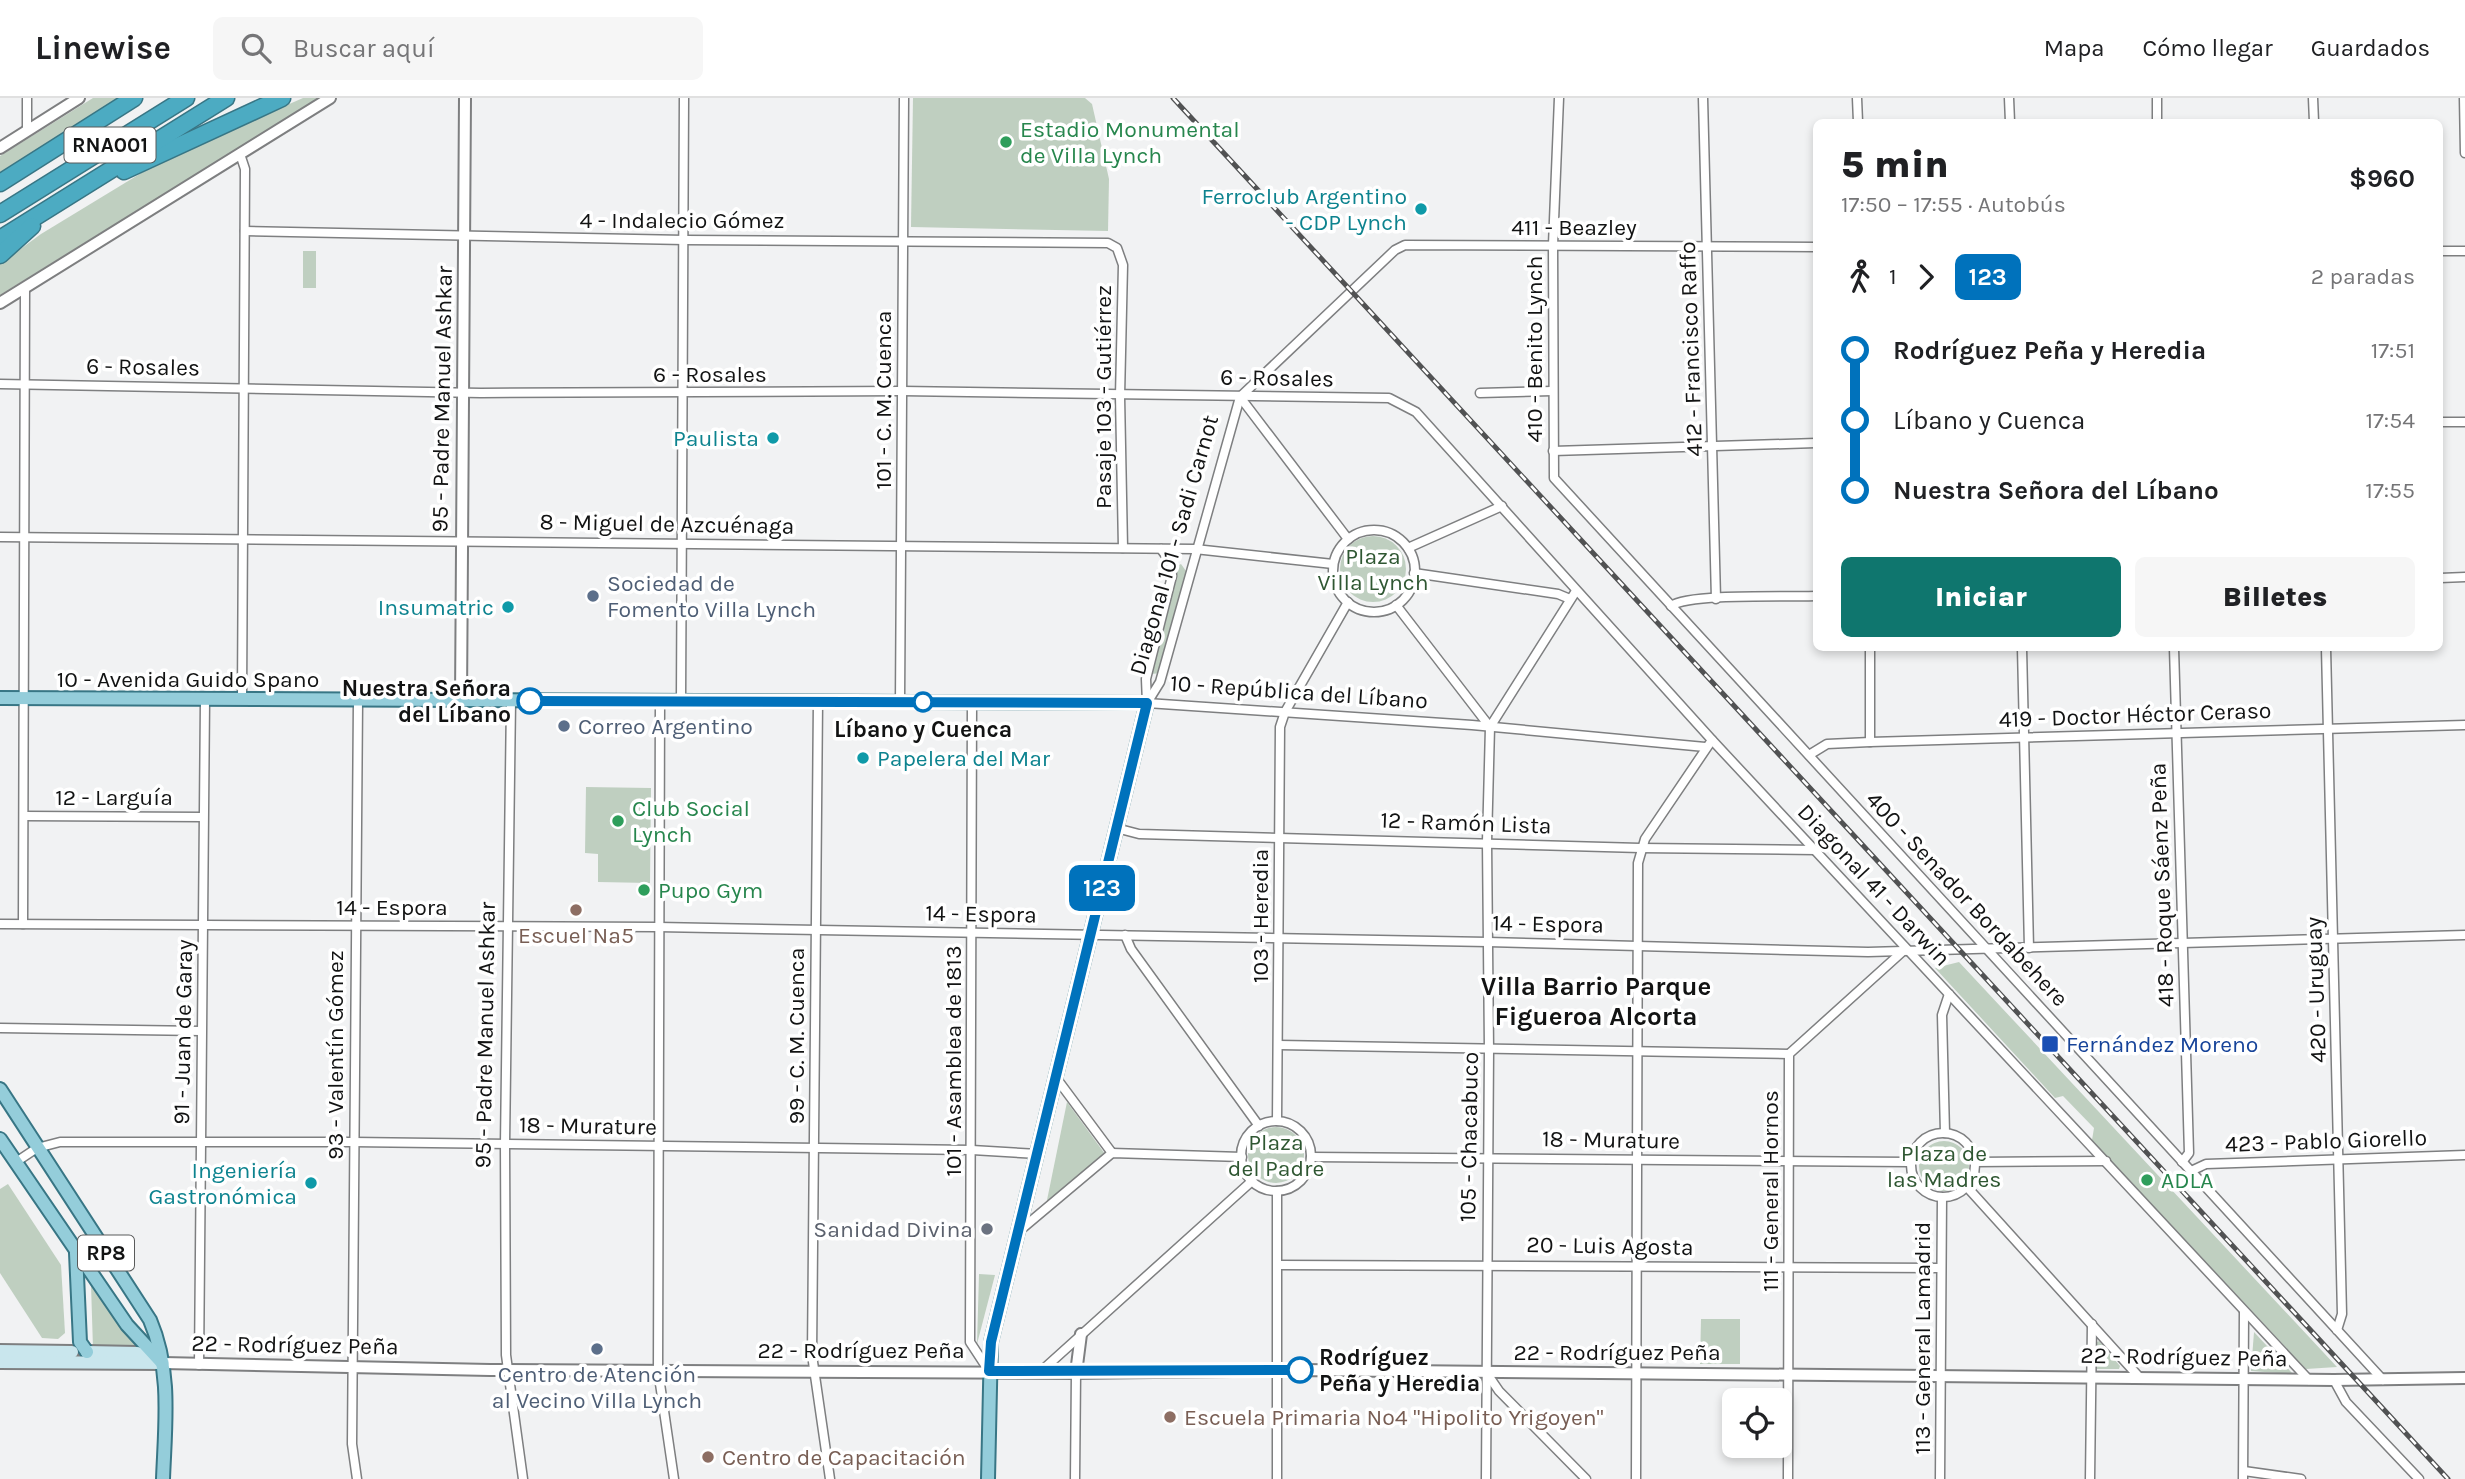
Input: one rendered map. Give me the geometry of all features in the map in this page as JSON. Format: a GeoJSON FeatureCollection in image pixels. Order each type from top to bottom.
{"type":"FeatureCollection","features":[{"type":"Feature","properties":{"kind":"highway","name":"RNA001"},"geometry":{"type":"LineString","coordinates":[[0,214],[186,98]]}},
{"type":"Feature","properties":{"kind":"highway","name":"RNA001"},"geometry":{"type":"LineString","coordinates":[[0,239],[226,98]]}},
{"type":"Feature","properties":{"kind":"highway"},"geometry":{"type":"LineString","coordinates":[[80,189],[282,98]]}},
{"type":"Feature","properties":{"kind":"highway"},"geometry":{"type":"LineString","coordinates":[[3,180],[129,100]]}},
{"type":"Feature","properties":{"kind":"highway"},"geometry":{"type":"LineString","coordinates":[[0,255],[52,206]]}},
{"type":"Feature","properties":{"kind":"main road","name":"10 - Avenida Guido Spano"},"geometry":{"type":"LineString","coordinates":[[0,698],[511,701]]}},
{"type":"Feature","properties":{"kind":"main road","name":"10 - República del Líbano"},"geometry":{"type":"LineString","coordinates":[[511,701],[1147,703]]}},
{"type":"Feature","properties":{"kind":"main road","name":"Diagonal 101 - Sadi Carnot"},"geometry":{"type":"LineString","coordinates":[[988,1479],[991,1342],[1147,703]]}},
{"type":"Feature","properties":{"kind":"main road","name":"RP8"},"geometry":{"type":"LineString","coordinates":[[0,1089],[150,1320],[160,1344],[166,1379],[163,1479]]}},
{"type":"Feature","properties":{"kind":"main road","name":"RP8"},"geometry":{"type":"LineString","coordinates":[[0,1139],[133,1332],[163,1363]]}},
{"type":"Feature","properties":{"kind":"main road"},"geometry":{"type":"LineString","coordinates":[[75,1250],[80,1348]]}},
{"type":"Feature","properties":{"kind":"main road","name":"22 - Rodríguez Peña"},"geometry":{"type":"LineString","coordinates":[[0,1351],[80,1348],[137,1353],[163,1363]]}},
{"type":"Feature","properties":{"kind":"main road","name":"22 - Rodríguez Peña"},"geometry":{"type":"LineString","coordinates":[[0,1362],[163,1363]]}},
{"type":"Feature","properties":{"kind":"street"},"geometry":{"type":"LineString","coordinates":[[27,98],[27,131]]}},
{"type":"Feature","properties":{"kind":"street"},"geometry":{"type":"LineString","coordinates":[[0,148],[79,98]]}},
{"type":"Feature","properties":{"kind":"street"},"geometry":{"type":"LineString","coordinates":[[0,303],[330,98]]}},
{"type":"Feature","properties":{"kind":"street","name":"95 - Padre Manuel Ashkar"},"geometry":{"type":"LineString","coordinates":[[461,701],[465,98]]}},
{"type":"Feature","properties":{"kind":"street"},"geometry":{"type":"LineString","coordinates":[[681,701],[684,98]]}},
{"type":"Feature","properties":{"kind":"street","name":"101 - C. M. Cuenca"},"geometry":{"type":"LineString","coordinates":[[900,702],[904,98]]}},
{"type":"Feature","properties":{"kind":"street","name":"410 - Benito Lynch"},"geometry":{"type":"LineString","coordinates":[[1552,474],[1553,245],[1559,98]]}},
{"type":"Feature","properties":{"kind":"street","name":"412 - Francisco Raffo"},"geometry":{"type":"LineString","coordinates":[[1703,98],[1716,599]]}},
{"type":"Feature","properties":{"kind":"street"},"geometry":{"type":"LineString","coordinates":[[1857,98],[1858,119]]}},
{"type":"Feature","properties":{"kind":"street"},"geometry":{"type":"LineString","coordinates":[[2009,98],[2010,119]]}},
{"type":"Feature","properties":{"kind":"street"},"geometry":{"type":"LineString","coordinates":[[2157,98],[2157,119]]}},
{"type":"Feature","properties":{"kind":"street"},"geometry":{"type":"LineString","coordinates":[[2313,98],[2314,119]]}},
{"type":"Feature","properties":{"kind":"street"},"geometry":{"type":"LineString","coordinates":[[2464,98],[2465,153]]}},
{"type":"Feature","properties":{"kind":"street"},"geometry":{"type":"LineString","coordinates":[[240,154],[245,169],[242,701]]}},
{"type":"Feature","properties":{"kind":"street","name":"4 - Indalecio Gómez"},"geometry":{"type":"LineString","coordinates":[[245,231],[685,240],[1096,242],[1117,248]]}},
{"type":"Feature","properties":{"kind":"street","name":"411 - Beazley"},"geometry":{"type":"LineString","coordinates":[[1240,397],[1395,250],[1405,245],[1813,247]]}},
{"type":"Feature","properties":{"kind":"street","name":"Pasaje 103 - Gutiérrez"},"geometry":{"type":"LineString","coordinates":[[1117,248],[1123,265],[1120,396],[1122,548]]}},
{"type":"Feature","properties":{"kind":"street"},"geometry":{"type":"LineString","coordinates":[[2443,251],[2465,251]]}},
{"type":"Feature","properties":{"kind":"street"},"geometry":{"type":"LineString","coordinates":[[23,924],[25,288]]}},
{"type":"Feature","properties":{"kind":"street","name":"6 - Rosales"},"geometry":{"type":"LineString","coordinates":[[0,384],[463,392],[902,391],[1389,398],[1416,412]]}},
{"type":"Feature","properties":{"kind":"street"},"geometry":{"type":"LineString","coordinates":[[1480,393],[1552,391]]}},
{"type":"Feature","properties":{"kind":"street"},"geometry":{"type":"LineString","coordinates":[[1240,397],[1348,539]]}},
{"type":"Feature","properties":{"kind":"street","name":"Diagonal 101 - Sadi Carnot"},"geometry":{"type":"LineString","coordinates":[[1147,703],[1160,682],[1195,549],[1240,397]]}},
{"type":"Feature","properties":{"kind":"street","name":"Diagonal 41 - Darwin"},"geometry":{"type":"LineString","coordinates":[[1416,412],[1502,506],[1573,595],[1816,850],[1906,952],[1949,994],[2309,1380]]}},
{"type":"Feature","properties":{"kind":"street"},"geometry":{"type":"LineString","coordinates":[[2443,422],[2465,422]]}},
{"type":"Feature","properties":{"kind":"street"},"geometry":{"type":"LineString","coordinates":[[1553,451],[1813,443]]}},
{"type":"Feature","properties":{"kind":"street","name":"400 - Senador Bordabehere"},"geometry":{"type":"LineString","coordinates":[[1552,474],[2383,1380]]}},
{"type":"Feature","properties":{"kind":"street"},"geometry":{"type":"LineString","coordinates":[[1408,548],[1502,506]]}},
{"type":"Feature","properties":{"kind":"street"},"geometry":{"type":"LineString","coordinates":[[1380,530],[1398,537],[1408,548],[1414,573],[1412,587],[1396,605],[1376,612],[1364,610],[1348,602],[1336,588],[1333,564],[1336,554],[1348,539],[1362,532],[1380,530]]}},
{"type":"Feature","properties":{"kind":"street","name":"8 - Miguel de Azcuénaga"},"geometry":{"type":"LineString","coordinates":[[0,537],[1195,549],[1333,564]]}},
{"type":"Feature","properties":{"kind":"street","name":"Diagonal 101 - Sadi Carnot"},"geometry":{"type":"LineString","coordinates":[[1147,703],[1146,679],[1172,576],[1171,563],[1161,549]]}},
{"type":"Feature","properties":{"kind":"street"},"geometry":{"type":"LineString","coordinates":[[1396,605],[1490,727],[1573,595],[1414,573]]}},
{"type":"Feature","properties":{"kind":"street"},"geometry":{"type":"LineString","coordinates":[[2443,578],[2465,577]]}},
{"type":"Feature","properties":{"kind":"street"},"geometry":{"type":"LineString","coordinates":[[1671,606],[1681,601],[1813,596]]}},
{"type":"Feature","properties":{"kind":"street"},"geometry":{"type":"LineString","coordinates":[[1285,712],[1348,602]]}},
{"type":"Feature","properties":{"kind":"street"},"geometry":{"type":"LineString","coordinates":[[1870,651],[1870,742]]}},
{"type":"Feature","properties":{"kind":"street"},"geometry":{"type":"LineString","coordinates":[[2022,651],[2029,948]]}},
{"type":"Feature","properties":{"kind":"street","name":"418 - Roque Sáenz Peña"},"geometry":{"type":"LineString","coordinates":[[2174,651],[2189,1153],[2182,1162]]}},
{"type":"Feature","properties":{"kind":"street","name":"420 - Uruguay"},"geometry":{"type":"LineString","coordinates":[[2326,651],[2340,1159],[2342,1314],[2337,1330]]}},
{"type":"Feature","properties":{"kind":"street","name":"91 - Juan de Garay"},"geometry":{"type":"LineString","coordinates":[[199,1365],[205,701]]}},
{"type":"Feature","properties":{"kind":"street","name":"93 - Valentín Gómez"},"geometry":{"type":"LineString","coordinates":[[357,1479],[352,1444],[358,701]]}},
{"type":"Feature","properties":{"kind":"street","name":"95 - Padre Manuel Ashkar"},"geometry":{"type":"LineString","coordinates":[[511,701],[505,1143],[507,1369],[523,1479]]}},
{"type":"Feature","properties":{"kind":"street"},"geometry":{"type":"LineString","coordinates":[[660,701],[658,1370],[674,1479]]}},
{"type":"Feature","properties":{"kind":"street","name":"99 - C. M. Cuenca"},"geometry":{"type":"LineString","coordinates":[[818,701],[813,1370],[830,1479]]}},
{"type":"Feature","properties":{"kind":"street","name":"101 - Asamblea de 1813"},"geometry":{"type":"LineString","coordinates":[[972,702],[970,1342],[989,1371]]}},
{"type":"Feature","properties":{"kind":"street","name":"10 - República del Líbano"},"geometry":{"type":"LineString","coordinates":[[1147,703],[1490,727],[1704,747]]}},
{"type":"Feature","properties":{"kind":"street","name":"103 - Heredia"},"geometry":{"type":"LineString","coordinates":[[1277,1121],[1280,727],[1285,712]]}},
{"type":"Feature","properties":{"kind":"street","name":"419 - Doctor Héctor Ceraso"},"geometry":{"type":"LineString","coordinates":[[1809,755],[1827,744],[1870,742],[2465,725]]}},
{"type":"Feature","properties":{"kind":"street","name":"105 - Chacabuco"},"geometry":{"type":"LineString","coordinates":[[1486,1479],[1489,1050],[1487,842],[1490,727]]}},
{"type":"Feature","properties":{"kind":"street"},"geometry":{"type":"LineString","coordinates":[[1636,1479],[1640,848],[1704,747],[1712,740]]}},
{"type":"Feature","properties":{"kind":"street","name":"12 - Larguía"},"geometry":{"type":"LineString","coordinates":[[24,816],[203,817]]}},
{"type":"Feature","properties":{"kind":"street","name":"12 - Ramón Lista"},"geometry":{"type":"LineString","coordinates":[[1116,828],[1139,834],[1640,848],[1816,850]]}},
{"type":"Feature","properties":{"kind":"street","name":"14 - Espora"},"geometry":{"type":"LineString","coordinates":[[0,924],[658,927],[1125,934],[1906,952],[2182,941],[2465,935]]}},
{"type":"Feature","properties":{"kind":"street"},"geometry":{"type":"LineString","coordinates":[[1125,934],[1131,949],[1259,1126]]}},
{"type":"Feature","properties":{"kind":"street"},"geometry":{"type":"LineString","coordinates":[[1279,1045],[1789,1054],[1906,952]]}},
{"type":"Feature","properties":{"kind":"street"},"geometry":{"type":"LineString","coordinates":[[1945,1133],[1942,1015],[1949,994]]}},
{"type":"Feature","properties":{"kind":"street"},"geometry":{"type":"LineString","coordinates":[[0,1028],[201,1031]]}},
{"type":"Feature","properties":{"kind":"street","name":"111 - General Hornos"},"geometry":{"type":"LineString","coordinates":[[1788,1479],[1789,1054]]}},
{"type":"Feature","properties":{"kind":"street"},"geometry":{"type":"LineString","coordinates":[[1056,1079],[1112,1153]]}},
{"type":"Feature","properties":{"kind":"street"},"geometry":{"type":"LineString","coordinates":[[1277,1121],[1288,1123],[1305,1136],[1311,1157],[1304,1177],[1297,1184],[1277,1191],[1252,1181],[1241,1157],[1246,1139],[1259,1126],[1277,1121]]}},
{"type":"Feature","properties":{"kind":"street"},"geometry":{"type":"LineString","coordinates":[[1945,1133],[1962,1139],[1975,1161],[1975,1171],[1967,1187],[1953,1196],[1942,1197],[1924,1191],[1916,1183],[1910,1162],[1918,1145],[1925,1138],[1945,1133]]}},
{"type":"Feature","properties":{"kind":"street","name":"18 - Murature"},"geometry":{"type":"LineString","coordinates":[[16,1162],[37,1147],[60,1142],[505,1143],[972,1150],[1038,1154]]}},
{"type":"Feature","properties":{"kind":"street"},"geometry":{"type":"LineString","coordinates":[[1018,1232],[1112,1153],[1241,1157]]}},
{"type":"Feature","properties":{"kind":"street","name":"423 - Pablo Giorello"},"geometry":{"type":"LineString","coordinates":[[2191,1171],[2206,1164],[2465,1155]]}},
{"type":"Feature","properties":{"kind":"street","name":"18 - Murature"},"geometry":{"type":"LineString","coordinates":[[1311,1157],[1910,1162]]}},
{"type":"Feature","properties":{"kind":"street"},"geometry":{"type":"LineString","coordinates":[[1975,1161],[2106,1161]]}},
{"type":"Feature","properties":{"kind":"street"},"geometry":{"type":"LineString","coordinates":[[1039,1373],[1252,1181]]}},
{"type":"Feature","properties":{"kind":"street"},"geometry":{"type":"LineString","coordinates":[[1967,1187],[2140,1378]]}},
{"type":"Feature","properties":{"kind":"street"},"geometry":{"type":"LineString","coordinates":[[1277,1191],[1278,1479]]}},
{"type":"Feature","properties":{"kind":"street","name":"113 - General Lamadrid"},"geometry":{"type":"LineString","coordinates":[[1940,1479],[1942,1197]]}},
{"type":"Feature","properties":{"kind":"street","name":"20 - Luis Agosta"},"geometry":{"type":"LineString","coordinates":[[1279,1265],[1940,1268]]}},
{"type":"Feature","properties":{"kind":"street"},"geometry":{"type":"LineString","coordinates":[[2244,1311],[2244,1475],[2301,1479]]}},
{"type":"Feature","properties":{"kind":"street"},"geometry":{"type":"LineString","coordinates":[[2090,1479],[2092,1324]]}},
{"type":"Feature","properties":{"kind":"street"},"geometry":{"type":"LineString","coordinates":[[1075,1479],[1076,1373],[1081,1334]]}},
{"type":"Feature","properties":{"kind":"street","name":"22 - Rodríguez Peña"},"geometry":{"type":"LineString","coordinates":[[163,1363],[353,1368],[1039,1373],[1278,1371],[2309,1380],[2465,1378]]}},
{"type":"Feature","properties":{"kind":"street"},"geometry":{"type":"LineString","coordinates":[[1486,1372],[1499,1391],[1586,1479]]}},
{"type":"Feature","properties":{"kind":"street"},"geometry":{"type":"LineString","coordinates":[[2334,1380],[2346,1402],[2419,1479]]}},
{"type":"Feature","properties":{"kind":"green space"},"geometry":{"type":"Polygon","coordinates":[[[93,98],[121,98],[0,173],[0,156],[93,98]]]}},
{"type":"Feature","properties":{"kind":"green space"},"geometry":{"type":"Polygon","coordinates":[[[303,98],[319,98],[0,295],[0,264],[41,234],[166,158],[303,98]]]}},
{"type":"Feature","properties":{"kind":"green space","name":"Estadio Monumental de Villa Lynch"},"geometry":{"type":"Polygon","coordinates":[[[913,98],[1085,98],[1092,104],[1109,179],[1108,231],[911,227],[913,98]]]}},
{"type":"Feature","properties":{"kind":"green space"},"geometry":{"type":"Polygon","coordinates":[[[303,251],[316,251],[316,288],[303,288],[303,251]]]}},
{"type":"Feature","properties":{"kind":"green space","name":"Plaza Villa Lynch"},"geometry":{"type":"Polygon","coordinates":[[[1367,536],[1379,536],[1391,541],[1401,551],[1406,569],[1404,582],[1391,597],[1379,602],[1367,602],[1355,597],[1345,587],[1340,575],[1340,563],[1345,551],[1355,541],[1367,536]]]}},
{"type":"Feature","properties":{"kind":"green space"},"geometry":{"type":"Polygon","coordinates":[[[1181,564],[1186,571],[1160,673],[1152,674],[1177,566],[1181,564]]]}},
{"type":"Feature","properties":{"kind":"green space","name":"Club Social Lynch"},"geometry":{"type":"Polygon","coordinates":[[[586,787],[651,788],[650,883],[598,882],[598,854],[585,853],[586,787]]]}},
{"type":"Feature","properties":{"kind":"green space"},"geometry":{"type":"Polygon","coordinates":[[[1959,962],[2337,1367],[2306,1369],[2092,1140],[2094,1128],[2063,1096],[2055,1098],[1935,968],[1959,962]]]}},
{"type":"Feature","properties":{"kind":"green space"},"geometry":{"type":"Polygon","coordinates":[[[1067,1102],[1105,1154],[1046,1205],[1067,1102]]]}},
{"type":"Feature","properties":{"kind":"green space","name":"Plaza del Padre"},"geometry":{"type":"Polygon","coordinates":[[[1270,1127],[1282,1127],[1292,1131],[1300,1139],[1304,1155],[1300,1171],[1292,1179],[1282,1183],[1270,1183],[1260,1179],[1252,1171],[1248,1161],[1248,1149],[1252,1139],[1260,1131],[1270,1127]]]}},
{"type":"Feature","properties":{"kind":"green space","name":"Plaza de las Madres"},"geometry":{"type":"Polygon","coordinates":[[[1944,1141],[1962,1148],[1969,1166],[1962,1184],[1944,1191],[1926,1184],[1919,1166],[1926,1148],[1944,1141]]]}},
{"type":"Feature","properties":{"kind":"green space"},"geometry":{"type":"Polygon","coordinates":[[[8,1184],[61,1265],[65,1333],[58,1339],[42,1338],[0,1273],[0,1189],[8,1184]]]}},
{"type":"Feature","properties":{"kind":"green space"},"geometry":{"type":"Polygon","coordinates":[[[979,1274],[995,1275],[977,1344],[979,1274]]]}},
{"type":"Feature","properties":{"kind":"green space"},"geometry":{"type":"Polygon","coordinates":[[[91,1285],[96,1285],[138,1346],[134,1349],[93,1348],[91,1285]]]}},
{"type":"Feature","properties":{"kind":"green space"},"geometry":{"type":"Polygon","coordinates":[[[1701,1319],[1740,1319],[1740,1364],[1700,1364],[1701,1319]]]}},
{"type":"Feature","properties":{"kind":"green space"},"geometry":{"type":"Polygon","coordinates":[[[2254,1332],[2293,1374],[2251,1371],[2254,1332]]]}},
{"type":"Feature","properties":{"kind":"green space"},"geometry":{"type":"Polygon","coordinates":[[[2099,1341],[2120,1366],[2119,1369],[2097,1369],[2095,1343],[2099,1341]]]}},
{"type":"Feature","properties":{"kind":"railway"},"geometry":{"type":"LineString","coordinates":[[1173,98],[2448,1479]]}},
{"type":"Feature","properties":{"kind":"bus line","name":"123"},"geometry":{"type":"LineString","coordinates":[[530,701],[1147,703],[991,1342],[989,1371],[1076,1373],[1300,1370]]}},
{"type":"Feature","properties":{"kind":"place","name":"Estadio Monumental de Villa Lynch"},"geometry":{"type":"Point","coordinates":[1006,142]}},
{"type":"Feature","properties":{"kind":"place","name":"Ferroclub Argentino - CDP Lynch"},"geometry":{"type":"Point","coordinates":[1421,209]}},
{"type":"Feature","properties":{"kind":"place","name":"Paulista"},"geometry":{"type":"Point","coordinates":[773,438]}},
{"type":"Feature","properties":{"kind":"place","name":"Sociedad de Fomento Villa Lynch"},"geometry":{"type":"Point","coordinates":[593,596]}},
{"type":"Feature","properties":{"kind":"place","name":"Insumatric"},"geometry":{"type":"Point","coordinates":[508,607]}},
{"type":"Feature","properties":{"kind":"place","name":"Nuestra Señora del Líbano"},"geometry":{"type":"Point","coordinates":[530,701]}},
{"type":"Feature","properties":{"kind":"place","name":"Líbano y Cuenca"},"geometry":{"type":"Point","coordinates":[923,702]}},
{"type":"Feature","properties":{"kind":"place","name":"Correo Argentino"},"geometry":{"type":"Point","coordinates":[564,726]}},
{"type":"Feature","properties":{"kind":"place","name":"Papelera del Mar"},"geometry":{"type":"Point","coordinates":[863,758]}},
{"type":"Feature","properties":{"kind":"place","name":"Club Social Lynch"},"geometry":{"type":"Point","coordinates":[618,821]}},
{"type":"Feature","properties":{"kind":"place","name":"Pupo Gym"},"geometry":{"type":"Point","coordinates":[644,890]}},
{"type":"Feature","properties":{"kind":"place","name":"Escuel Nª5"},"geometry":{"type":"Point","coordinates":[576,910]}},
{"type":"Feature","properties":{"kind":"place","name":"Fernández Moreno"},"geometry":{"type":"Point","coordinates":[2050,1044]}},
{"type":"Feature","properties":{"kind":"place","name":"ADLA"},"geometry":{"type":"Point","coordinates":[2147,1180]}},
{"type":"Feature","properties":{"kind":"place","name":"Ingeniería Gastronómica"},"geometry":{"type":"Point","coordinates":[311,1183]}},
{"type":"Feature","properties":{"kind":"place","name":"Sanidad Divina"},"geometry":{"type":"Point","coordinates":[987,1229]}},
{"type":"Feature","properties":{"kind":"place","name":"Centro de Atención al Vecino Villa Lynch"},"geometry":{"type":"Point","coordinates":[597,1349]}},
{"type":"Feature","properties":{"kind":"place","name":"Rodríguez Peña y Heredia"},"geometry":{"type":"Point","coordinates":[1300,1370]}},
{"type":"Feature","properties":{"kind":"place","name":"Escuela Primaria Nº4 \"Hipolito Yrigoyen\""},"geometry":{"type":"Point","coordinates":[1170,1417]}},
{"type":"Feature","properties":{"kind":"place","name":"Centro de Capacitación"},"geometry":{"type":"Point","coordinates":[708,1457]}},
{"type":"Feature","properties":{"kind":"district","name":"Villa Barrio Parque Figueroa Alcorta"},"geometry":{"type":"Point","coordinates":[1596,1001]}}]}
